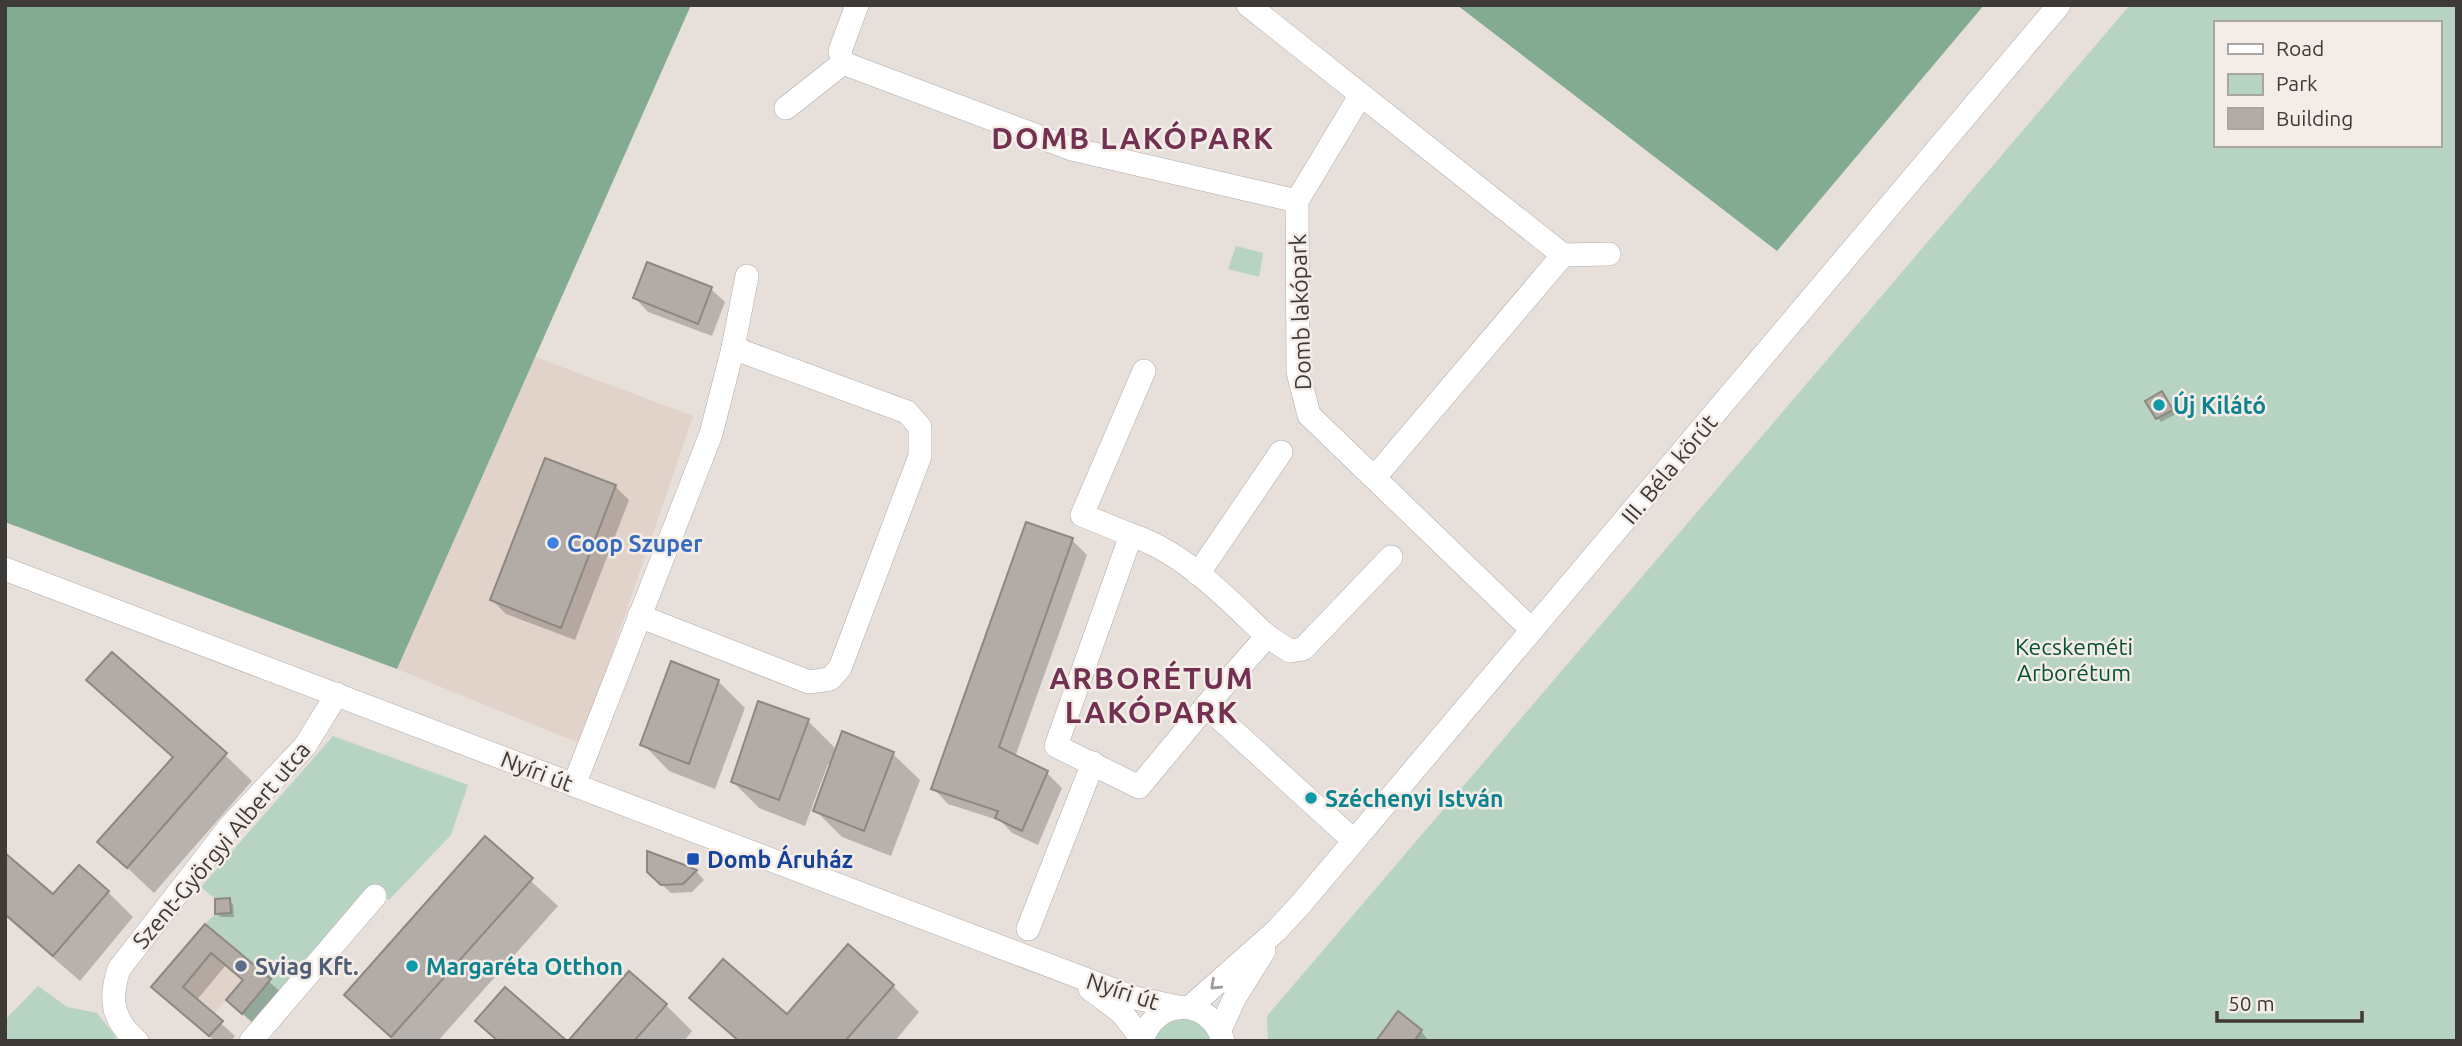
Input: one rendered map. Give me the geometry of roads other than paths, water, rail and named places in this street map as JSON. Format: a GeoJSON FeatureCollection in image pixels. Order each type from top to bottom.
{"type":"FeatureCollection","features":[{"type":"Feature","properties":{"kind":"street"},"geometry":{"type":"LineString","coordinates":[[786,108],[843,63],[840,51],[858,5]]}},
{"type":"Feature","properties":{"kind":"street"},"geometry":{"type":"LineString","coordinates":[[1248,5],[1563,255],[1609,254]]}},
{"type":"Feature","properties":{"kind":"street","name":"III. Béla körút"},"geometry":{"type":"LineString","coordinates":[[1221,1036],[1235,997],[1277,930],[2059,5]]}},
{"type":"Feature","properties":{"kind":"street","name":"Domb lakópark"},"geometry":{"type":"LineString","coordinates":[[843,63],[1072,149],[1297,201]]}},
{"type":"Feature","properties":{"kind":"street","name":"Domb lakópark"},"geometry":{"type":"LineString","coordinates":[[1360,96],[1297,201],[1298,372],[1301,395],[1309,415],[1318,426],[1375,477],[1532,630]]}},
{"type":"Feature","properties":{"kind":"street"},"geometry":{"type":"LineString","coordinates":[[1375,477],[1563,255]]}},
{"type":"Feature","properties":{"kind":"street"},"geometry":{"type":"LineString","coordinates":[[574,785],[711,434],[733,348],[747,276]]}},
{"type":"Feature","properties":{"kind":"street"},"geometry":{"type":"LineString","coordinates":[[639,616],[809,682],[830,680],[840,668],[920,456],[922,432],[907,412],[733,348]]}},
{"type":"Feature","properties":{"kind":"street"},"geometry":{"type":"LineString","coordinates":[[1144,371],[1082,515],[1155,542],[1198,574],[1267,636],[1290,651],[1303,649],[1391,557]]}},
{"type":"Feature","properties":{"kind":"street"},"geometry":{"type":"LineString","coordinates":[[1198,574],[1281,452]]}},
{"type":"Feature","properties":{"kind":"street"},"geometry":{"type":"LineString","coordinates":[[1131,535],[1056,746],[1139,787],[1267,636]]}},
{"type":"Feature","properties":{"kind":"street","name":"Nyíri út"},"geometry":{"type":"LineString","coordinates":[[5,569],[1135,998],[1184,1007]]}},
{"type":"Feature","properties":{"kind":"street","name":"Szent-Györgyi Albert utca"},"geometry":{"type":"LineString","coordinates":[[136,1041],[117,1020],[113,998],[119,969],[155,919],[230,826],[304,746],[337,694]]}},
{"type":"Feature","properties":{"kind":"street"},"geometry":{"type":"LineString","coordinates":[[1206,706],[1353,840]]}},
{"type":"Feature","properties":{"kind":"street"},"geometry":{"type":"LineString","coordinates":[[1028,929],[1093,763]]}},
{"type":"Feature","properties":{"kind":"street"},"geometry":{"type":"LineString","coordinates":[[251,1041],[375,896]]}},
{"type":"Feature","properties":{"kind":"street","name":"III. Béla körút"},"geometry":{"type":"LineString","coordinates":[[1142,1040],[1155,1017],[1184,1007],[1277,930]]}},
{"type":"Feature","properties":{"kind":"street","name":"Nyíri út"},"geometry":{"type":"LineString","coordinates":[[1068,973],[1122,1013],[1142,1040]]}},
{"type":"Feature","properties":{"kind":"street"},"geometry":{"type":"LineString","coordinates":[[1184,1007],[1213,1020],[1221,1036]]}},
{"type":"Feature","properties":{"kind":"place","name":"Új Kilátó"},"geometry":{"type":"Point","coordinates":[2159,405]}},
{"type":"Feature","properties":{"kind":"place","name":"Coop Szuper"},"geometry":{"type":"Point","coordinates":[553,543]}},
{"type":"Feature","properties":{"kind":"place","name":"Széchenyi István"},"geometry":{"type":"Point","coordinates":[1311,798]}},
{"type":"Feature","properties":{"kind":"place","name":"Domb Áruház"},"geometry":{"type":"Point","coordinates":[693,859]}},
{"type":"Feature","properties":{"kind":"place","name":"Sviag Kft."},"geometry":{"type":"Point","coordinates":[241,966]}},
{"type":"Feature","properties":{"kind":"place","name":"Margaréta Otthon"},"geometry":{"type":"Point","coordinates":[412,966]}},
{"type":"Feature","properties":{"kind":"district","name":"DOMB LAKÓPARK"},"geometry":{"type":"Point","coordinates":[1133,138]}},
{"type":"Feature","properties":{"kind":"district","name":"ARBORÉTUM LAKÓPARK"},"geometry":{"type":"Point","coordinates":[1152,695]}},
{"type":"Feature","properties":{"kind":"park label","name":"Kecskeméti Arborétum"},"geometry":{"type":"Point","coordinates":[2074,659]}}]}
